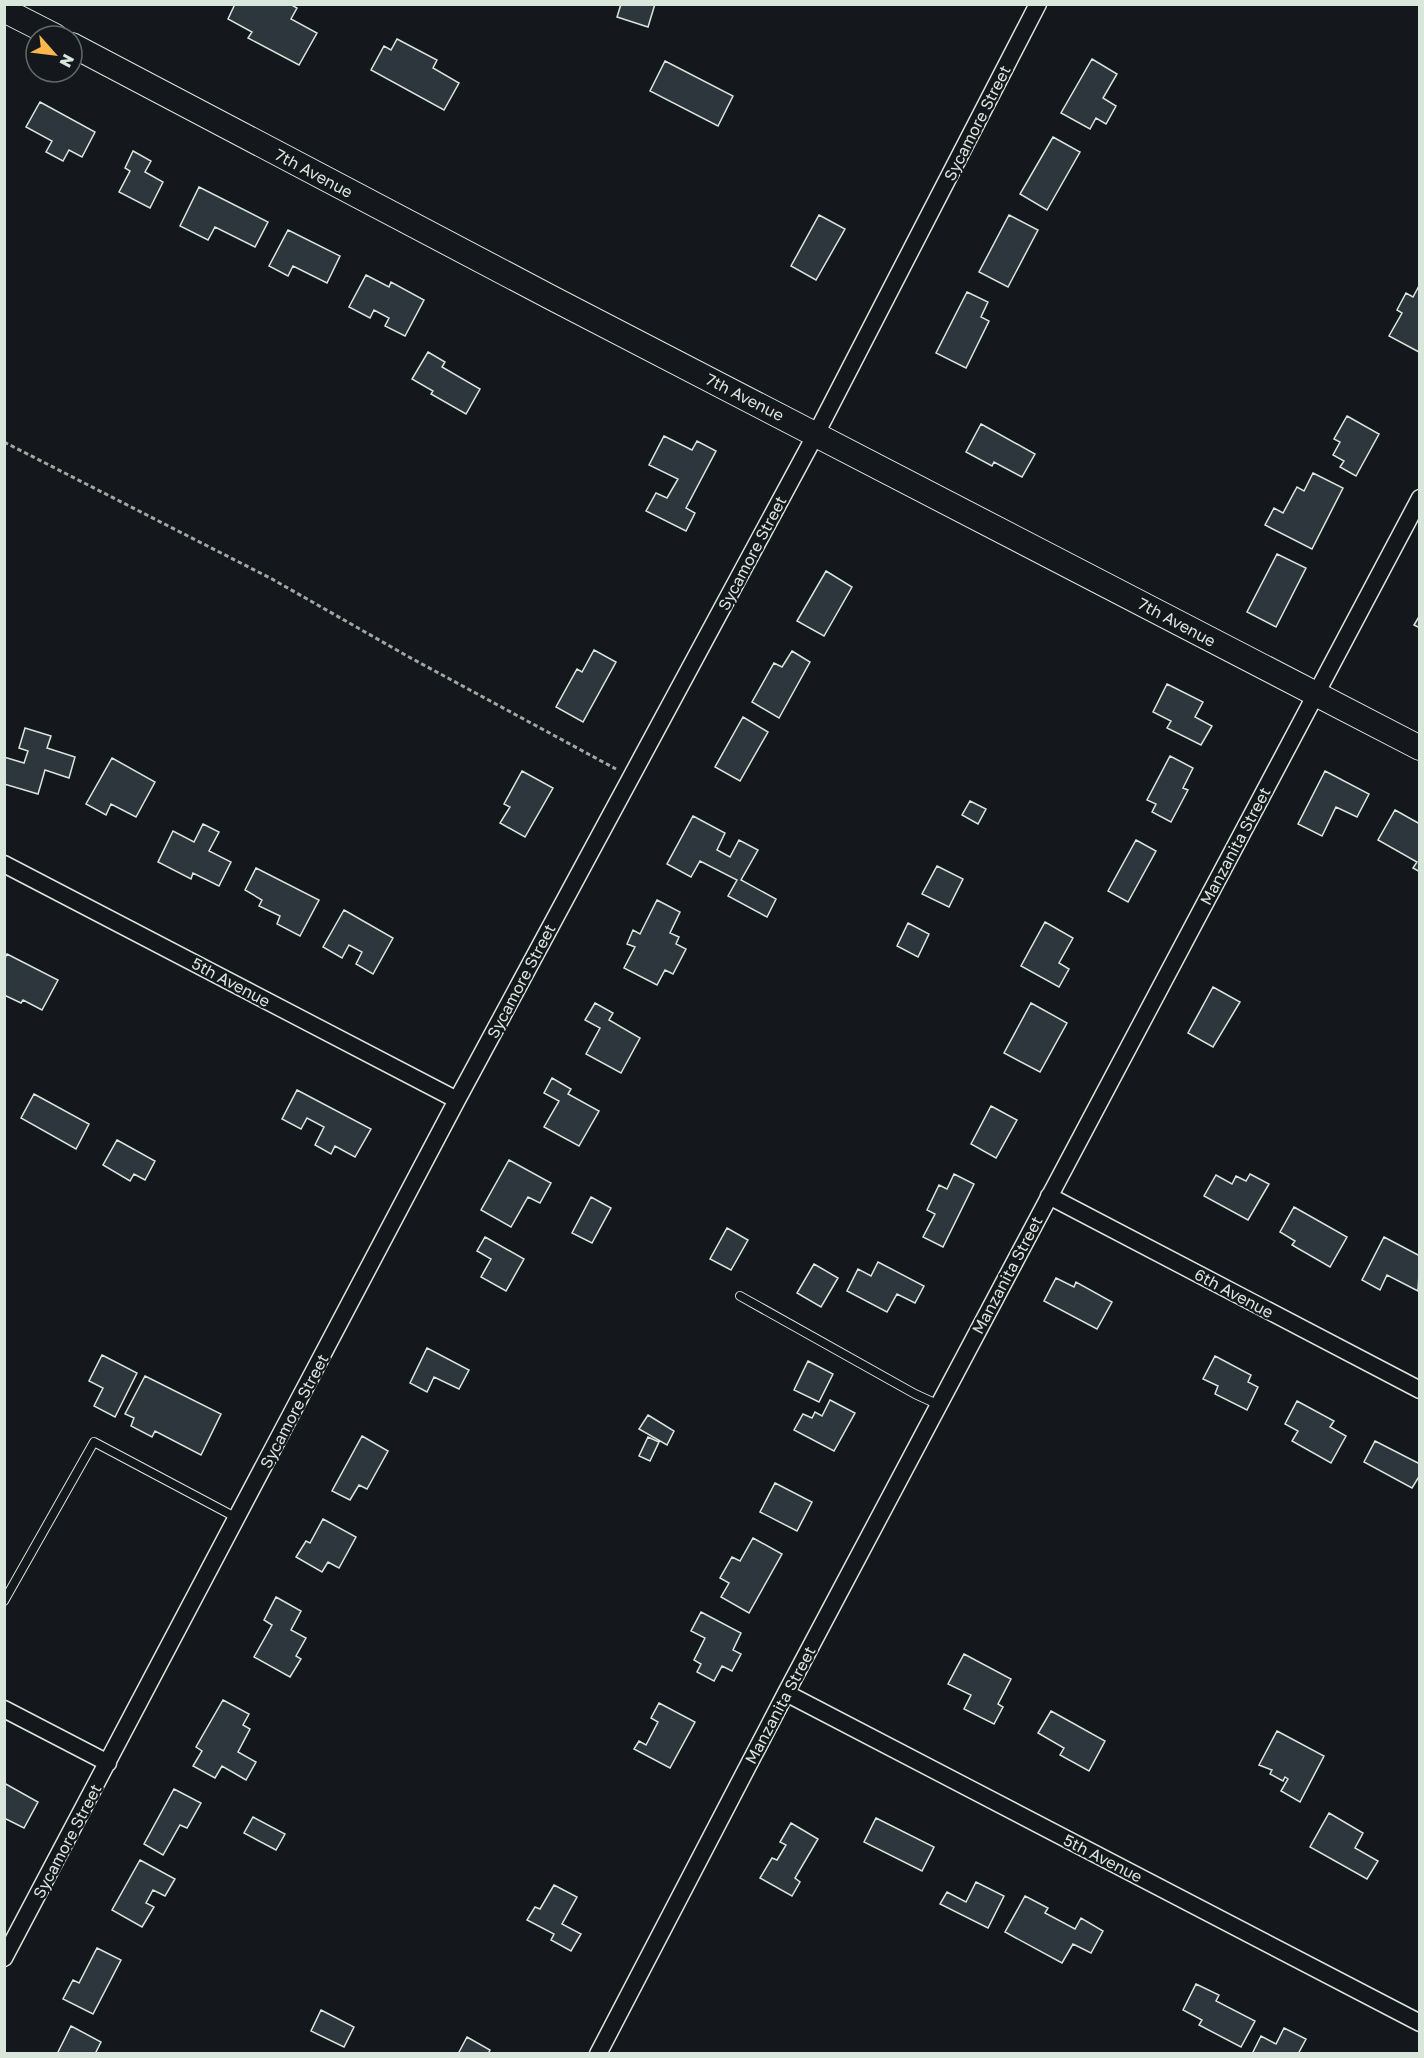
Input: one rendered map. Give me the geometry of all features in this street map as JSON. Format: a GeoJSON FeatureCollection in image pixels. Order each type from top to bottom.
{"type":"FeatureCollection","features":[{"type":"Feature","properties":{"kind":"street","name":"Sycamore Street"},"geometry":{"type":"LineString","coordinates":[[4,1958],[457,1100],[816,434],[1038,4]]}},
{"type":"Feature","properties":{"kind":"street"},"geometry":{"type":"LineString","coordinates":[[4,10],[31,24]]}},
{"type":"Feature","properties":{"kind":"street","name":"7th Avenue"},"geometry":{"type":"LineString","coordinates":[[84,51],[552,298],[1419,748]]}},
{"type":"Feature","properties":{"kind":"street","name":"Manzanita Street"},"geometry":{"type":"LineString","coordinates":[[598,2054],[786,1693],[1419,498]]}},
{"type":"Feature","properties":{"kind":"street","name":"5th Avenue"},"geometry":{"type":"LineString","coordinates":[[4,864],[457,1100]]}},
{"type":"Feature","properties":{"kind":"street","name":"6th Avenue"},"geometry":{"type":"LineString","coordinates":[[1049,1196],[1419,1390]]}},
{"type":"Feature","properties":{"kind":"street","name":"5th Avenue"},"geometry":{"type":"LineString","coordinates":[[786,1693],[1419,2023]]}},
{"type":"Feature","properties":{"kind":"street"},"geometry":{"type":"LineString","coordinates":[[4,1709],[108,1763]]}},
{"type":"Feature","properties":{"kind":"lane"},"geometry":{"type":"LineString","coordinates":[[740,1296],[915,1394],[939,1405]]}},
{"type":"Feature","properties":{"kind":"lane"},"geometry":{"type":"LineString","coordinates":[[4,1601],[94,1442],[237,1518]]}},
{"type":"Feature","properties":{"kind":"path"},"geometry":{"type":"LineString","coordinates":[[4,442],[272,579],[630,777]]}},
{"type":"Feature","properties":{"kind":"building"},"geometry":{"type":"Polygon","coordinates":[[[235,4],[290,4],[297,8],[291,19],[317,33],[299,65],[248,38],[252,32],[228,19],[235,4]]]}},
{"type":"Feature","properties":{"kind":"building"},"geometry":{"type":"Polygon","coordinates":[[[621,4],[655,4],[648,27],[617,17],[621,4]]]}},
{"type":"Feature","properties":{"kind":"building"},"geometry":{"type":"Polygon","coordinates":[[[397,39],[437,60],[433,68],[459,83],[444,110],[371,70],[384,46],[391,50],[397,39]]]}},
{"type":"Feature","properties":{"kind":"building"},"geometry":{"type":"Polygon","coordinates":[[[1092,59],[1117,74],[1103,98],[1116,106],[1106,124],[1096,118],[1090,129],[1061,113],[1092,59]]]}},
{"type":"Feature","properties":{"kind":"building"},"geometry":{"type":"Polygon","coordinates":[[[665,61],[733,96],[718,126],[650,91],[665,61]]]}},
{"type":"Feature","properties":{"kind":"building"},"geometry":{"type":"Polygon","coordinates":[[[40,102],[95,132],[82,157],[69,150],[63,161],[46,152],[52,141],[26,127],[40,102]]]}},
{"type":"Feature","properties":{"kind":"building"},"geometry":{"type":"Polygon","coordinates":[[[1053,137],[1080,152],[1047,210],[1020,194],[1053,137]]]}},
{"type":"Feature","properties":{"kind":"building"},"geometry":{"type":"Polygon","coordinates":[[[133,151],[151,161],[145,172],[163,182],[150,208],[119,192],[130,171],[125,168],[133,151]]]}},
{"type":"Feature","properties":{"kind":"building"},"geometry":{"type":"Polygon","coordinates":[[[199,187],[268,222],[255,247],[215,227],[208,240],[180,226],[199,187]]]}},
{"type":"Feature","properties":{"kind":"building"},"geometry":{"type":"Polygon","coordinates":[[[819,215],[845,229],[816,280],[791,266],[819,215]]]}},
{"type":"Feature","properties":{"kind":"building"},"geometry":{"type":"Polygon","coordinates":[[[1009,215],[1038,230],[1008,287],[979,272],[1009,215]]]}},
{"type":"Feature","properties":{"kind":"building"},"geometry":{"type":"Polygon","coordinates":[[[288,230],[340,256],[327,283],[293,266],[288,276],[269,266],[288,230]]]}},
{"type":"Feature","properties":{"kind":"building"},"geometry":{"type":"Polygon","coordinates":[[[366,275],[389,287],[391,282],[424,300],[405,336],[385,326],[389,318],[374,310],[370,318],[349,307],[366,275]]]}},
{"type":"Feature","properties":{"kind":"building"},"geometry":{"type":"Polygon","coordinates":[[[1420,284],[1419,352],[1389,336],[1402,313],[1397,310],[1406,293],[1413,297],[1420,284]]]}},
{"type":"Feature","properties":{"kind":"building"},"geometry":{"type":"Polygon","coordinates":[[[967,292],[988,302],[981,317],[989,321],[966,368],[936,353],[967,292]]]}},
{"type":"Feature","properties":{"kind":"building"},"geometry":{"type":"Polygon","coordinates":[[[428,352],[445,362],[442,367],[480,389],[466,414],[431,394],[433,391],[412,379],[428,352]]]}},
{"type":"Feature","properties":{"kind":"building"},"geometry":{"type":"Polygon","coordinates":[[[1347,416],[1379,434],[1356,476],[1340,467],[1344,461],[1333,455],[1340,442],[1334,439],[1347,416]]]}},
{"type":"Feature","properties":{"kind":"building"},"geometry":{"type":"Polygon","coordinates":[[[981,424],[1035,454],[1022,477],[994,462],[992,466],[966,452],[981,424]]]}},
{"type":"Feature","properties":{"kind":"building"},"geometry":{"type":"Polygon","coordinates":[[[664,436],[692,450],[697,441],[716,451],[686,508],[695,513],[686,531],[646,511],[656,493],[667,498],[678,479],[649,465],[664,436]]]}},
{"type":"Feature","properties":{"kind":"building"},"geometry":{"type":"Polygon","coordinates":[[[1313,473],[1343,488],[1312,549],[1265,525],[1274,508],[1283,513],[1297,487],[1304,491],[1313,473]]]}},
{"type":"Feature","properties":{"kind":"building"},"geometry":{"type":"Polygon","coordinates":[[[1277,554],[1306,568],[1276,627],[1247,612],[1277,554]]]}},
{"type":"Feature","properties":{"kind":"building"},"geometry":{"type":"Polygon","coordinates":[[[826,571],[852,587],[824,636],[797,621],[826,571]]]}},
{"type":"Feature","properties":{"kind":"building"},"geometry":{"type":"Polygon","coordinates":[[[1420,615],[1420,628],[1414,625],[1420,615]]]}},
{"type":"Feature","properties":{"kind":"building"},"geometry":{"type":"Polygon","coordinates":[[[594,650],[616,662],[583,722],[556,707],[577,669],[582,672],[594,650]]]}},
{"type":"Feature","properties":{"kind":"building"},"geometry":{"type":"Polygon","coordinates":[[[792,651],[810,662],[779,718],[752,702],[774,663],[782,667],[792,651]]]}},
{"type":"Feature","properties":{"kind":"building"},"geometry":{"type":"Polygon","coordinates":[[[1167,684],[1203,702],[1195,717],[1212,726],[1201,745],[1167,728],[1171,721],[1153,712],[1167,684]]]}},
{"type":"Feature","properties":{"kind":"building"},"geometry":{"type":"Polygon","coordinates":[[[743,717],[768,732],[740,781],[715,767],[743,717]]]}},
{"type":"Feature","properties":{"kind":"building"},"geometry":{"type":"Polygon","coordinates":[[[25,728],[51,736],[47,748],[75,757],[69,778],[45,770],[38,794],[4,784],[4,757],[24,763],[28,751],[19,748],[25,728]]]}},
{"type":"Feature","properties":{"kind":"building"},"geometry":{"type":"Polygon","coordinates":[[[1170,756],[1193,768],[1183,788],[1188,790],[1171,822],[1152,812],[1156,804],[1147,800],[1170,756]]]}},
{"type":"Feature","properties":{"kind":"building"},"geometry":{"type":"Polygon","coordinates":[[[112,758],[155,782],[136,817],[111,804],[106,815],[86,804],[112,758]]]}},
{"type":"Feature","properties":{"kind":"building"},"geometry":{"type":"Polygon","coordinates":[[[522,771],[553,788],[525,837],[500,823],[510,807],[504,804],[522,771]]]}},
{"type":"Feature","properties":{"kind":"building"},"geometry":{"type":"Polygon","coordinates":[[[1325,771],[1369,794],[1357,817],[1336,807],[1322,836],[1298,824],[1325,771]]]}},
{"type":"Feature","properties":{"kind":"building"},"geometry":{"type":"Polygon","coordinates":[[[970,801],[986,809],[978,824],[962,815],[970,801]]]}},
{"type":"Feature","properties":{"kind":"building"},"geometry":{"type":"Polygon","coordinates":[[[1395,810],[1420,824],[1420,872],[1413,868],[1417,862],[1378,840],[1395,810]]]}},
{"type":"Feature","properties":{"kind":"building"},"geometry":{"type":"Polygon","coordinates":[[[693,816],[725,833],[717,850],[730,857],[739,840],[758,850],[741,880],[776,899],[767,917],[728,896],[737,880],[700,861],[691,877],[667,864],[693,816]]]}},
{"type":"Feature","properties":{"kind":"building"},"geometry":{"type":"Polygon","coordinates":[[[203,824],[219,832],[209,851],[231,862],[219,886],[193,873],[191,879],[158,862],[173,831],[194,842],[203,824]]]}},
{"type":"Feature","properties":{"kind":"building"},"geometry":{"type":"Polygon","coordinates":[[[1136,840],[1156,851],[1128,902],[1108,891],[1136,840]]]}},
{"type":"Feature","properties":{"kind":"building"},"geometry":{"type":"Polygon","coordinates":[[[937,866],[963,879],[949,907],[922,894],[937,866]]]}},
{"type":"Feature","properties":{"kind":"building"},"geometry":{"type":"Polygon","coordinates":[[[256,868],[319,900],[300,936],[277,924],[280,916],[259,906],[262,900],[245,890],[256,868]]]}},
{"type":"Feature","properties":{"kind":"building"},"geometry":{"type":"Polygon","coordinates":[[[657,900],[680,912],[670,933],[679,937],[676,944],[686,949],[673,974],[665,970],[657,985],[624,968],[635,947],[627,944],[633,930],[640,934],[657,900]]]}},
{"type":"Feature","properties":{"kind":"building"},"geometry":{"type":"Polygon","coordinates":[[[344,910],[393,938],[373,974],[356,964],[362,952],[349,945],[342,958],[323,947],[344,910]]]}},
{"type":"Feature","properties":{"kind":"building"},"geometry":{"type":"Polygon","coordinates":[[[1045,922],[1073,938],[1059,963],[1069,969],[1059,987],[1021,966],[1045,922]]]}},
{"type":"Feature","properties":{"kind":"building"},"geometry":{"type":"Polygon","coordinates":[[[908,923],[929,934],[918,957],[897,946],[908,923]]]}},
{"type":"Feature","properties":{"kind":"building"},"geometry":{"type":"Polygon","coordinates":[[[7,954],[58,980],[42,1010],[23,1000],[21,1003],[4,995],[4,960],[7,954]]]}},
{"type":"Feature","properties":{"kind":"building"},"geometry":{"type":"Polygon","coordinates":[[[1213,987],[1240,1002],[1213,1047],[1188,1033],[1213,987]]]}},
{"type":"Feature","properties":{"kind":"building"},"geometry":{"type":"Polygon","coordinates":[[[595,1003],[613,1013],[609,1020],[640,1038],[621,1073],[586,1054],[600,1028],[585,1020],[595,1003]]]}},
{"type":"Feature","properties":{"kind":"building"},"geometry":{"type":"Polygon","coordinates":[[[1031,1003],[1067,1023],[1040,1072],[1004,1053],[1031,1003]]]}},
{"type":"Feature","properties":{"kind":"building"},"geometry":{"type":"Polygon","coordinates":[[[552,1078],[571,1089],[568,1094],[599,1111],[579,1146],[544,1127],[559,1101],[544,1093],[552,1078]]]}},
{"type":"Feature","properties":{"kind":"building"},"geometry":{"type":"Polygon","coordinates":[[[297,1090],[371,1129],[355,1157],[335,1146],[331,1154],[315,1145],[324,1127],[307,1118],[301,1129],[282,1119],[297,1090]]]}},
{"type":"Feature","properties":{"kind":"building"},"geometry":{"type":"Polygon","coordinates":[[[34,1094],[89,1124],[76,1149],[21,1118],[34,1094]]]}},
{"type":"Feature","properties":{"kind":"building"},"geometry":{"type":"Polygon","coordinates":[[[991,1106],[1017,1120],[996,1158],[971,1144],[991,1106]]]}},
{"type":"Feature","properties":{"kind":"building"},"geometry":{"type":"Polygon","coordinates":[[[117,1140],[155,1161],[145,1180],[134,1174],[130,1181],[103,1165],[117,1140]]]}},
{"type":"Feature","properties":{"kind":"building"},"geometry":{"type":"Polygon","coordinates":[[[509,1160],[551,1183],[540,1203],[528,1197],[511,1227],[481,1210],[509,1160]]]}},
{"type":"Feature","properties":{"kind":"building"},"geometry":{"type":"Polygon","coordinates":[[[954,1174],[974,1184],[943,1247],[923,1237],[935,1214],[927,1210],[939,1185],[947,1189],[954,1174]]]}},
{"type":"Feature","properties":{"kind":"building"},"geometry":{"type":"Polygon","coordinates":[[[1250,1174],[1269,1184],[1248,1220],[1204,1196],[1216,1175],[1232,1184],[1236,1176],[1246,1181],[1250,1174]]]}},
{"type":"Feature","properties":{"kind":"building"},"geometry":{"type":"Polygon","coordinates":[[[591,1197],[611,1208],[592,1243],[572,1233],[591,1197]]]}},
{"type":"Feature","properties":{"kind":"building"},"geometry":{"type":"Polygon","coordinates":[[[1294,1207],[1347,1237],[1330,1267],[1292,1245],[1295,1241],[1280,1232],[1294,1207]]]}},
{"type":"Feature","properties":{"kind":"building"},"geometry":{"type":"Polygon","coordinates":[[[727,1228],[748,1240],[731,1270],[710,1259],[727,1228]]]}},
{"type":"Feature","properties":{"kind":"building"},"geometry":{"type":"Polygon","coordinates":[[[485,1237],[524,1259],[506,1291],[481,1277],[491,1259],[477,1251],[485,1237]]]}},
{"type":"Feature","properties":{"kind":"building"},"geometry":{"type":"Polygon","coordinates":[[[1384,1237],[1420,1256],[1418,1291],[1387,1275],[1380,1290],[1362,1280],[1384,1237]]]}},
{"type":"Feature","properties":{"kind":"building"},"geometry":{"type":"Polygon","coordinates":[[[878,1262],[924,1286],[915,1303],[897,1294],[887,1312],[847,1291],[858,1269],[871,1276],[878,1262]]]}},
{"type":"Feature","properties":{"kind":"building"},"geometry":{"type":"Polygon","coordinates":[[[814,1264],[838,1278],[821,1307],[797,1293],[814,1264]]]}},
{"type":"Feature","properties":{"kind":"building"},"geometry":{"type":"Polygon","coordinates":[[[1056,1278],[1074,1287],[1076,1282],[1112,1302],[1097,1329],[1044,1301],[1056,1278]]]}},
{"type":"Feature","properties":{"kind":"building"},"geometry":{"type":"Polygon","coordinates":[[[427,1348],[469,1370],[459,1389],[434,1377],[427,1392],[410,1383],[427,1348]]]}},
{"type":"Feature","properties":{"kind":"building"},"geometry":{"type":"Polygon","coordinates":[[[102,1355],[137,1373],[115,1417],[94,1406],[103,1388],[89,1381],[102,1355]]]}},
{"type":"Feature","properties":{"kind":"building"},"geometry":{"type":"Polygon","coordinates":[[[1215,1356],[1251,1375],[1248,1382],[1258,1387],[1247,1410],[1215,1394],[1218,1386],[1203,1379],[1215,1356]]]}},
{"type":"Feature","properties":{"kind":"building"},"geometry":{"type":"Polygon","coordinates":[[[808,1361],[833,1374],[819,1402],[794,1390],[808,1361]]]}},
{"type":"Feature","properties":{"kind":"building"},"geometry":{"type":"Polygon","coordinates":[[[145,1376],[221,1414],[201,1455],[155,1431],[152,1437],[131,1426],[134,1418],[125,1414],[145,1376]]]}},
{"type":"Feature","properties":{"kind":"building"},"geometry":{"type":"Polygon","coordinates":[[[830,1400],[855,1413],[834,1451],[794,1430],[803,1414],[812,1418],[815,1412],[822,1416],[830,1400]]]}},
{"type":"Feature","properties":{"kind":"building"},"geometry":{"type":"Polygon","coordinates":[[[1297,1401],[1334,1421],[1330,1427],[1346,1436],[1331,1463],[1292,1441],[1298,1431],[1285,1424],[1297,1401]]]}},
{"type":"Feature","properties":{"kind":"building"},"geometry":{"type":"Polygon","coordinates":[[[648,1415],[674,1431],[667,1445],[639,1429],[648,1415]]]}},
{"type":"Feature","properties":{"kind":"building"},"geometry":{"type":"Polygon","coordinates":[[[362,1436],[388,1451],[367,1489],[359,1485],[350,1500],[332,1491],[362,1436]]]}},
{"type":"Feature","properties":{"kind":"building"},"geometry":{"type":"Polygon","coordinates":[[[648,1437],[659,1442],[650,1461],[639,1456],[648,1437]]]}},
{"type":"Feature","properties":{"kind":"building"},"geometry":{"type":"Polygon","coordinates":[[[1375,1441],[1420,1464],[1420,1475],[1412,1488],[1364,1462],[1375,1441]]]}},
{"type":"Feature","properties":{"kind":"building"},"geometry":{"type":"Polygon","coordinates":[[[775,1483],[812,1502],[797,1531],[760,1512],[775,1483]]]}},
{"type":"Feature","properties":{"kind":"building"},"geometry":{"type":"Polygon","coordinates":[[[323,1519],[356,1537],[339,1568],[328,1562],[322,1572],[296,1557],[306,1541],[310,1543],[323,1519]]]}},
{"type":"Feature","properties":{"kind":"building"},"geometry":{"type":"Polygon","coordinates":[[[753,1538],[782,1554],[749,1613],[721,1597],[729,1583],[720,1578],[732,1557],[740,1561],[753,1538]]]}},
{"type":"Feature","properties":{"kind":"building"},"geometry":{"type":"Polygon","coordinates":[[[276,1597],[301,1611],[291,1630],[306,1638],[296,1656],[301,1659],[290,1677],[254,1657],[272,1625],[264,1620],[276,1597]]]}},
{"type":"Feature","properties":{"kind":"building"},"geometry":{"type":"Polygon","coordinates":[[[701,1612],[741,1633],[733,1650],[741,1654],[732,1671],[722,1666],[714,1681],[697,1672],[701,1664],[694,1660],[705,1638],[691,1631],[701,1612]]]}},
{"type":"Feature","properties":{"kind":"building"},"geometry":{"type":"Polygon","coordinates":[[[964,1654],[1011,1679],[998,1704],[1003,1707],[994,1724],[964,1709],[971,1695],[948,1684],[964,1654]]]}},
{"type":"Feature","properties":{"kind":"building"},"geometry":{"type":"Polygon","coordinates":[[[223,1700],[249,1714],[243,1725],[250,1729],[238,1752],[256,1762],[246,1780],[222,1766],[215,1778],[193,1766],[202,1751],[196,1747],[223,1700]]]}},
{"type":"Feature","properties":{"kind":"building"},"geometry":{"type":"Polygon","coordinates":[[[659,1703],[695,1722],[670,1768],[634,1749],[639,1741],[646,1745],[658,1722],[651,1718],[659,1703]]]}},
{"type":"Feature","properties":{"kind":"building"},"geometry":{"type":"Polygon","coordinates":[[[1051,1711],[1105,1741],[1089,1771],[1060,1755],[1064,1748],[1038,1733],[1051,1711]]]}},
{"type":"Feature","properties":{"kind":"building"},"geometry":{"type":"Polygon","coordinates":[[[1277,1731],[1324,1756],[1300,1802],[1281,1791],[1288,1779],[1285,1777],[1283,1781],[1270,1774],[1272,1770],[1259,1765],[1277,1731]]]}},
{"type":"Feature","properties":{"kind":"building"},"geometry":{"type":"Polygon","coordinates":[[[4,1783],[38,1802],[24,1828],[4,1818],[4,1783]]]}},
{"type":"Feature","properties":{"kind":"building"},"geometry":{"type":"Polygon","coordinates":[[[174,1789],[201,1803],[187,1828],[180,1825],[163,1855],[144,1844],[174,1789]]]}},
{"type":"Feature","properties":{"kind":"building"},"geometry":{"type":"Polygon","coordinates":[[[1329,1813],[1363,1833],[1355,1848],[1378,1861],[1367,1879],[1310,1847],[1329,1813]]]}},
{"type":"Feature","properties":{"kind":"building"},"geometry":{"type":"Polygon","coordinates":[[[253,1817],[285,1834],[276,1850],[244,1833],[253,1817]]]}},
{"type":"Feature","properties":{"kind":"building"},"geometry":{"type":"Polygon","coordinates":[[[876,1818],[934,1847],[922,1871],[864,1842],[876,1818]]]}},
{"type":"Feature","properties":{"kind":"building"},"geometry":{"type":"Polygon","coordinates":[[[791,1823],[818,1839],[795,1878],[800,1882],[792,1896],[760,1878],[772,1858],[777,1860],[786,1845],[780,1842],[791,1823]]]}},
{"type":"Feature","properties":{"kind":"building"},"geometry":{"type":"Polygon","coordinates":[[[140,1860],[175,1879],[165,1896],[153,1890],[146,1903],[154,1907],[142,1927],[112,1910],[140,1860]]]}},
{"type":"Feature","properties":{"kind":"building"},"geometry":{"type":"Polygon","coordinates":[[[976,1882],[1004,1896],[988,1928],[940,1904],[947,1892],[966,1902],[976,1882]]]}},
{"type":"Feature","properties":{"kind":"building"},"geometry":{"type":"Polygon","coordinates":[[[554,1885],[577,1897],[562,1924],[581,1934],[571,1951],[551,1940],[554,1934],[527,1920],[535,1907],[540,1909],[554,1885]]]}},
{"type":"Feature","properties":{"kind":"building"},"geometry":{"type":"Polygon","coordinates":[[[1025,1896],[1048,1908],[1045,1913],[1075,1929],[1081,1918],[1103,1931],[1091,1953],[1073,1944],[1062,1963],[1005,1932],[1025,1896]]]}},
{"type":"Feature","properties":{"kind":"building"},"geometry":{"type":"Polygon","coordinates":[[[97,1948],[121,1960],[93,2014],[63,1999],[73,1980],[79,1983],[97,1948]]]}},
{"type":"Feature","properties":{"kind":"building"},"geometry":{"type":"Polygon","coordinates":[[[1196,1984],[1219,1995],[1216,2001],[1255,2021],[1241,2047],[1199,2025],[1202,2020],[1183,2010],[1196,1984]]]}},
{"type":"Feature","properties":{"kind":"building"},"geometry":{"type":"Polygon","coordinates":[[[321,2010],[354,2027],[344,2047],[311,2031],[321,2010]]]}},
{"type":"Feature","properties":{"kind":"building"},"geometry":{"type":"Polygon","coordinates":[[[71,2026],[101,2042],[95,2054],[57,2054],[71,2026]]]}},
{"type":"Feature","properties":{"kind":"building"},"geometry":{"type":"Polygon","coordinates":[[[1284,2028],[1306,2039],[1298,2054],[1252,2054],[1261,2036],[1276,2044],[1284,2028]]]}},
{"type":"Feature","properties":{"kind":"building"},"geometry":{"type":"Polygon","coordinates":[[[467,2037],[490,2050],[488,2054],[458,2054],[467,2037]]]}}]}
